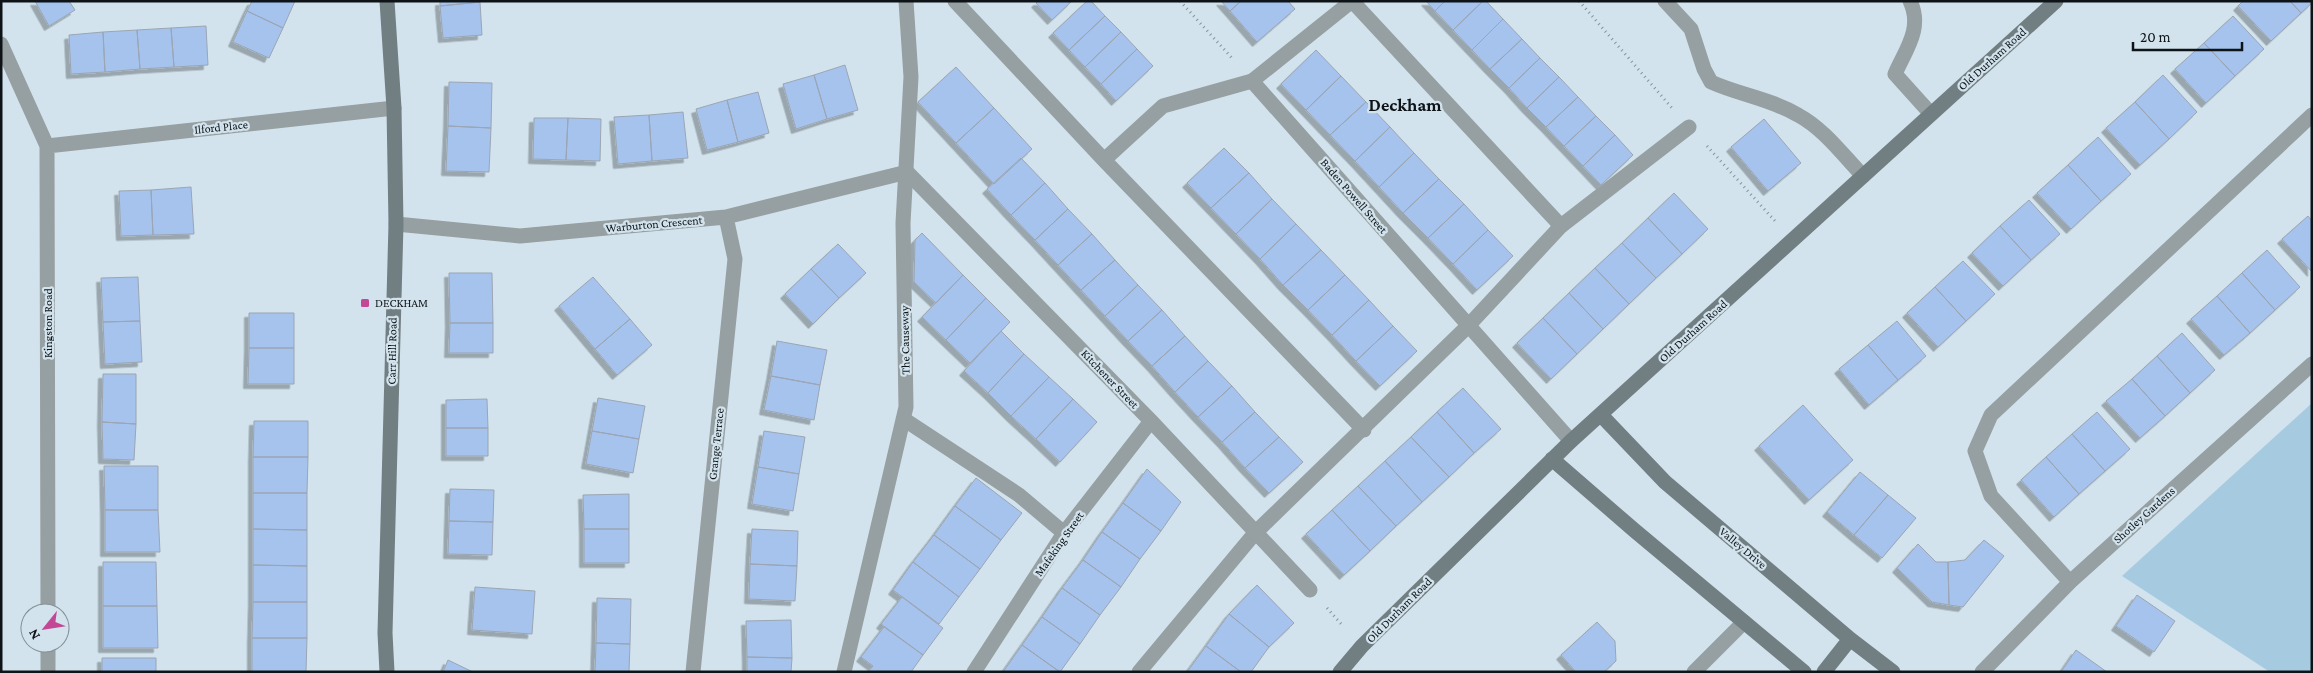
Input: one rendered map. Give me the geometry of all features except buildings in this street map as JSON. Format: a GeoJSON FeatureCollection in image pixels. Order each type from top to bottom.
{"type":"FeatureCollection","features":[{"type":"Feature","properties":{"kind":"street","name":"Carr Hill Road"},"geometry":{"type":"LineString","coordinates":[[387,1],[394,108],[396,224],[385,633],[387,672]]}},
{"type":"Feature","properties":{"kind":"street","name":"The Causeway"},"geometry":{"type":"LineString","coordinates":[[844,672],[905,420],[904,223],[911,77],[906,1]]}},
{"type":"Feature","properties":{"kind":"street"},"geometry":{"type":"LineString","coordinates":[[956,1],[1104,160],[1364,430]]}},
{"type":"Feature","properties":{"kind":"street"},"geometry":{"type":"LineString","coordinates":[[1104,160],[1163,106],[1252,81],[1352,1],[1561,226]]}},
{"type":"Feature","properties":{"kind":"street"},"geometry":{"type":"LineString","coordinates":[[1665,1],[1691,29],[1704,70],[1711,82],[1761,98],[1798,115],[1818,129],[1863,176]]}},
{"type":"Feature","properties":{"kind":"street"},"geometry":{"type":"LineString","coordinates":[[1910,1],[1915,10],[1916,28],[1895,74],[1931,114]]}},
{"type":"Feature","properties":{"kind":"street","name":"Old Durham Road"},"geometry":{"type":"LineString","coordinates":[[1340,672],[1362,646],[1571,441],[2056,1]]}},
{"type":"Feature","properties":{"kind":"street","name":"Kingston Road"},"geometry":{"type":"LineString","coordinates":[[1,44],[47,146],[48,603]]}},
{"type":"Feature","properties":{"kind":"street","name":"Baden Powell Street"},"geometry":{"type":"LineString","coordinates":[[1252,81],[1571,441]]}},
{"type":"Feature","properties":{"kind":"street","name":"Ilford Place"},"geometry":{"type":"LineString","coordinates":[[47,146],[394,108]]}},
{"type":"Feature","properties":{"kind":"street"},"geometry":{"type":"LineString","coordinates":[[2070,582],[1991,496],[1976,451],[1990,415],[2312,115]]}},
{"type":"Feature","properties":{"kind":"street"},"geometry":{"type":"LineString","coordinates":[[1139,672],[1255,534],[1364,430],[1468,326],[1561,226],[1688,127]]}},
{"type":"Feature","properties":{"kind":"street","name":"Warburton Crescent"},"geometry":{"type":"LineString","coordinates":[[396,224],[520,236],[726,217],[907,172]]}},
{"type":"Feature","properties":{"kind":"street","name":"Kitchener Street"},"geometry":{"type":"LineString","coordinates":[[907,172],[1151,421],[1255,534],[1310,590]]}},
{"type":"Feature","properties":{"kind":"street","name":"Grange Terrace"},"geometry":{"type":"LineString","coordinates":[[693,672],[735,259],[726,217]]}},
{"type":"Feature","properties":{"kind":"street","name":"Shotley Gardens"},"geometry":{"type":"LineString","coordinates":[[1982,672],[2070,582],[2312,364]]}},
{"type":"Feature","properties":{"kind":"street","name":"Valley Drive"},"geometry":{"type":"LineString","coordinates":[[1601,415],[1665,482],[1850,639],[1893,672]]}},
{"type":"Feature","properties":{"kind":"street"},"geometry":{"type":"LineString","coordinates":[[905,420],[1019,496],[1064,533]]}},
{"type":"Feature","properties":{"kind":"street","name":"Mafeking Street"},"geometry":{"type":"LineString","coordinates":[[974,672],[1064,533],[1151,421]]}},
{"type":"Feature","properties":{"kind":"street"},"geometry":{"type":"LineString","coordinates":[[1552,459],[1804,672]]}},
{"type":"Feature","properties":{"kind":"street"},"geometry":{"type":"LineString","coordinates":[[1694,672],[1744,622]]}},
{"type":"Feature","properties":{"kind":"street"},"geometry":{"type":"LineString","coordinates":[[1824,672],[1850,639]]}},
{"type":"Feature","properties":{"kind":"street"},"geometry":{"type":"LineString","coordinates":[[48,653],[48,672]]}},
{"type":"Feature","properties":{"kind":"path"},"geometry":{"type":"LineString","coordinates":[[1180,1],[1252,81]]}},
{"type":"Feature","properties":{"kind":"path"},"geometry":{"type":"LineString","coordinates":[[1310,590],[1362,646]]}},
{"type":"Feature","properties":{"kind":"shaded area"},"geometry":{"type":"Polygon","coordinates":[[[2312,403],[2312,672],[2270,672],[2122,576],[2312,403]]]}},
{"type":"Feature","properties":{"kind":"place","name":"DECKHAM"},"geometry":{"type":"Point","coordinates":[365,303]}},
{"type":"Feature","properties":{"kind":"district","name":"Deckham"},"geometry":{"type":"Point","coordinates":[1405,105]}}]}
